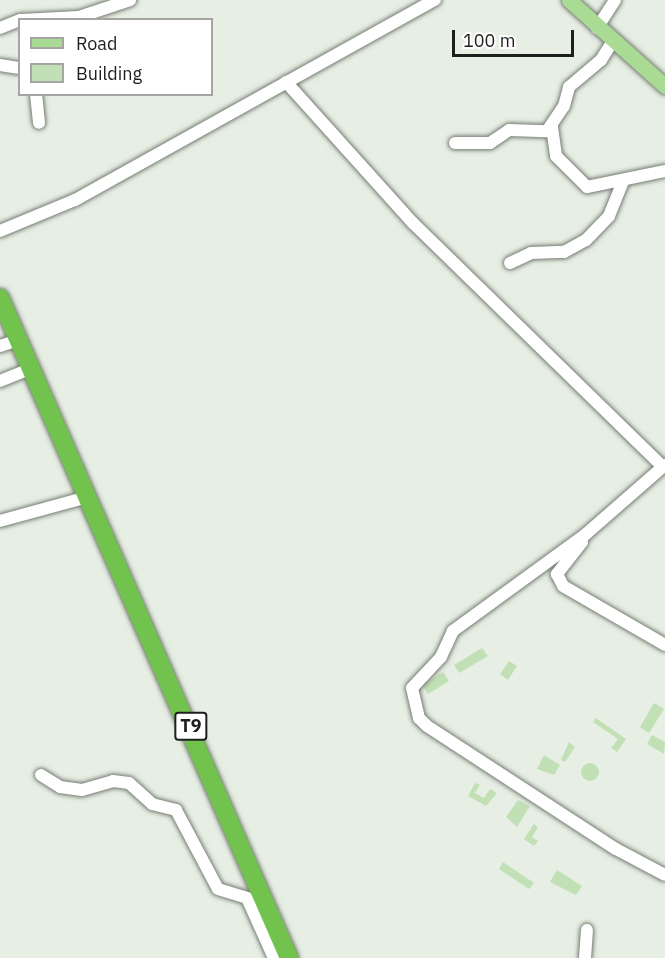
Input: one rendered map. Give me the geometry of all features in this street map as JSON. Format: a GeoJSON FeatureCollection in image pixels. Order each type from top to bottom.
{"type":"FeatureCollection","features":[{"type":"Feature","properties":{"kind":"highway","name":"T9"},"geometry":{"type":"LineString","coordinates":[[0,298],[289,958]]}},
{"type":"Feature","properties":{"kind":"main road"},"geometry":{"type":"LineString","coordinates":[[569,0],[597,28],[665,86]]}},
{"type":"Feature","properties":{"kind":"street"},"geometry":{"type":"LineString","coordinates":[[59,18],[79,17],[130,0]]}},
{"type":"Feature","properties":{"kind":"street"},"geometry":{"type":"LineString","coordinates":[[0,231],[75,200],[435,0]]}},
{"type":"Feature","properties":{"kind":"street"},"geometry":{"type":"LineString","coordinates":[[597,28],[615,0]]}},
{"type":"Feature","properties":{"kind":"street"},"geometry":{"type":"LineString","coordinates":[[0,28],[18,21]]}},
{"type":"Feature","properties":{"kind":"street"},"geometry":{"type":"LineString","coordinates":[[613,41],[601,60],[569,87],[552,127],[556,156],[587,187],[665,171]]}},
{"type":"Feature","properties":{"kind":"street"},"geometry":{"type":"LineString","coordinates":[[0,65],[18,68]]}},
{"type":"Feature","properties":{"kind":"street"},"geometry":{"type":"LineString","coordinates":[[286,82],[413,223],[664,466],[586,534],[453,631],[437,662],[414,681],[413,701],[427,726],[616,849],[665,874]]}},
{"type":"Feature","properties":{"kind":"street"},"geometry":{"type":"LineString","coordinates":[[36,96],[39,123]]}},
{"type":"Feature","properties":{"kind":"street"},"geometry":{"type":"LineString","coordinates":[[455,143],[490,143],[509,130],[539,132],[552,127]]}},
{"type":"Feature","properties":{"kind":"street"},"geometry":{"type":"LineString","coordinates":[[510,263],[531,253],[564,252],[586,240],[609,216],[623,181]]}},
{"type":"Feature","properties":{"kind":"street"},"geometry":{"type":"LineString","coordinates":[[0,346],[18,340]]}},
{"type":"Feature","properties":{"kind":"street"},"geometry":{"type":"LineString","coordinates":[[0,381],[30,369]]}},
{"type":"Feature","properties":{"kind":"street"},"geometry":{"type":"LineString","coordinates":[[0,521],[88,497]]}},
{"type":"Feature","properties":{"kind":"street"},"geometry":{"type":"LineString","coordinates":[[586,534],[557,574],[562,586],[665,645]]}},
{"type":"Feature","properties":{"kind":"street"},"geometry":{"type":"LineString","coordinates":[[41,775],[60,787],[81,790],[113,781],[129,783],[152,804],[176,810],[218,889],[247,898],[274,958]]}},
{"type":"Feature","properties":{"kind":"street"},"geometry":{"type":"LineString","coordinates":[[585,958],[587,930]]}},
{"type":"Feature","properties":{"kind":"building"},"geometry":{"type":"Polygon","coordinates":[[[482,648],[488,656],[459,673],[454,665],[482,648]]]}},
{"type":"Feature","properties":{"kind":"building"},"geometry":{"type":"Polygon","coordinates":[[[509,661],[517,666],[508,680],[500,674],[509,661]]]}},
{"type":"Feature","properties":{"kind":"building"},"geometry":{"type":"Polygon","coordinates":[[[443,672],[449,681],[428,694],[422,685],[443,672]]]}},
{"type":"Feature","properties":{"kind":"building"},"geometry":{"type":"Polygon","coordinates":[[[654,703],[664,709],[649,733],[640,727],[654,703]]]}},
{"type":"Feature","properties":{"kind":"building"},"geometry":{"type":"Polygon","coordinates":[[[596,718],[626,739],[617,752],[611,748],[618,739],[593,722],[596,718]]]}},
{"type":"Feature","properties":{"kind":"building"},"geometry":{"type":"Polygon","coordinates":[[[652,735],[665,742],[664,754],[647,744],[652,735]]]}},
{"type":"Feature","properties":{"kind":"building"},"geometry":{"type":"Polygon","coordinates":[[[569,742],[575,747],[565,762],[561,760],[569,742]]]}},
{"type":"Feature","properties":{"kind":"building"},"geometry":{"type":"Polygon","coordinates":[[[544,755],[560,765],[554,775],[537,769],[544,755]]]}},
{"type":"Feature","properties":{"kind":"building"},"geometry":{"type":"Polygon","coordinates":[[[590,763],[596,766],[599,772],[596,778],[590,781],[584,778],[581,772],[584,766],[590,763]]]}},
{"type":"Feature","properties":{"kind":"building"},"geometry":{"type":"Polygon","coordinates":[[[475,783],[480,785],[475,793],[484,798],[490,789],[497,793],[486,806],[468,796],[475,783]]]}},
{"type":"Feature","properties":{"kind":"building"},"geometry":{"type":"Polygon","coordinates":[[[518,800],[530,806],[517,827],[506,817],[518,800]]]}},
{"type":"Feature","properties":{"kind":"building"},"geometry":{"type":"Polygon","coordinates":[[[534,824],[538,827],[532,837],[538,841],[534,846],[524,839],[534,824]]]}},
{"type":"Feature","properties":{"kind":"building"},"geometry":{"type":"Polygon","coordinates":[[[503,862],[534,883],[529,889],[499,869],[503,862]]]}},
{"type":"Feature","properties":{"kind":"building"},"geometry":{"type":"Polygon","coordinates":[[[557,870],[582,886],[576,895],[550,882],[557,870]]]}}]}
